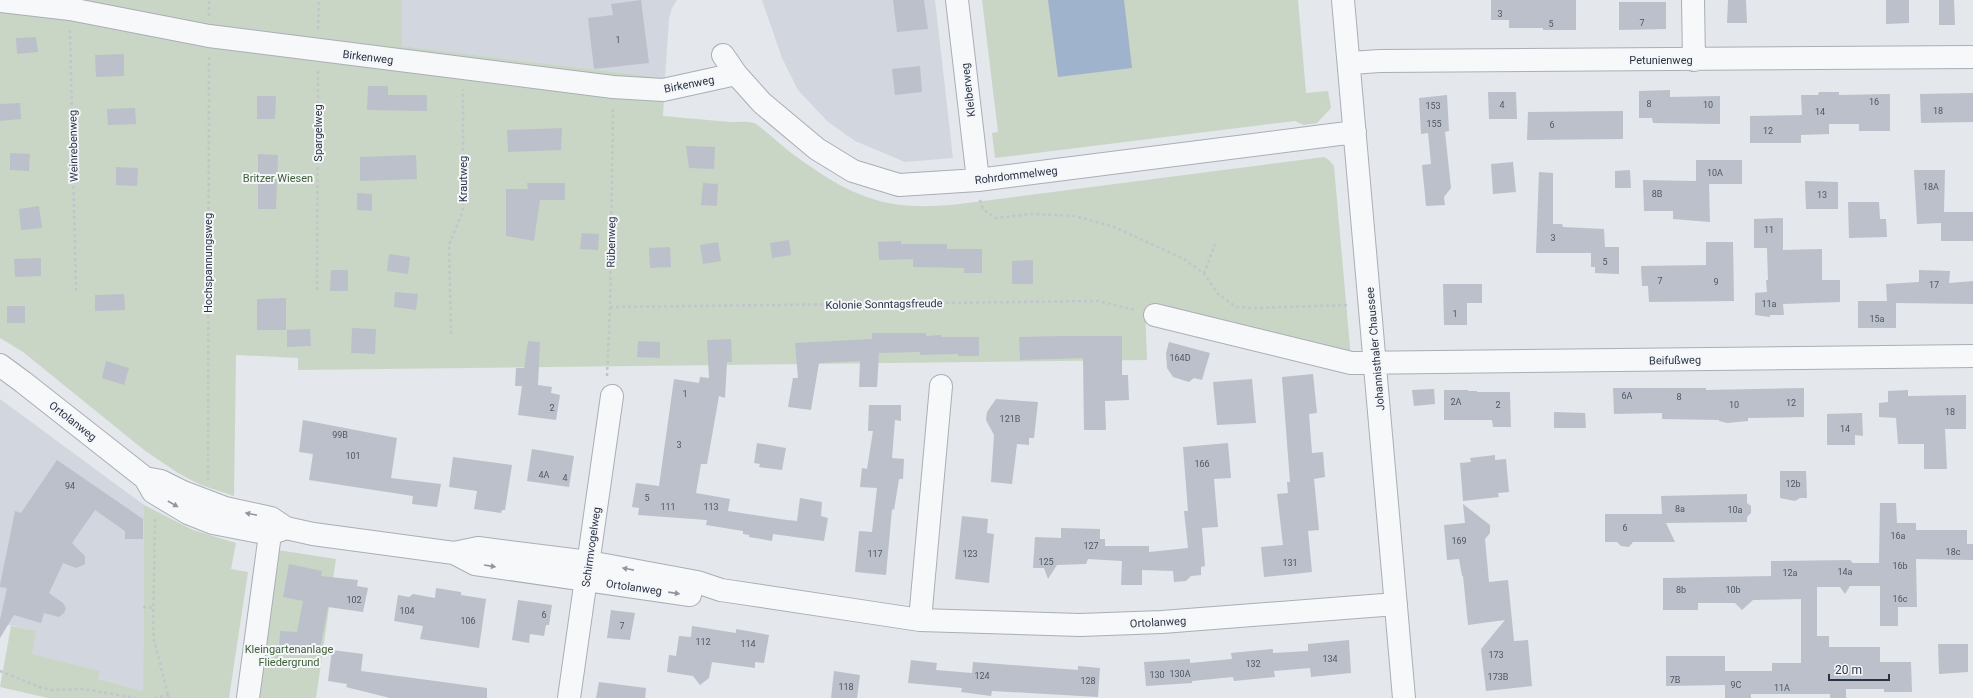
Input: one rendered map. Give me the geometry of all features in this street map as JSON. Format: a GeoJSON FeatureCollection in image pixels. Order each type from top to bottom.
{"type":"FeatureCollection","features":[{"type":"Feature","properties":{"kind":"street","name":"Birkenweg"},"geometry":{"type":"LineString","coordinates":[[0,0],[70,9],[209,36],[613,87],[663,90],[736,74]]}},
{"type":"Feature","properties":{"kind":"street","name":"Kleiberweg"},"geometry":{"type":"LineString","coordinates":[[957,0],[978,180]]}},
{"type":"Feature","properties":{"kind":"street","name":"Johannisthaler Chaussee"},"geometry":{"type":"LineString","coordinates":[[1343,0],[1350,63],[1404,698]]}},
{"type":"Feature","properties":{"kind":"street"},"geometry":{"type":"LineString","coordinates":[[1693,0],[1694,60]]}},
{"type":"Feature","properties":{"kind":"street","name":"Rohrdommelweg"},"geometry":{"type":"LineString","coordinates":[[723,55],[736,74],[762,103],[817,149],[854,171],[899,184],[978,180],[1355,132]]}},
{"type":"Feature","properties":{"kind":"street","name":"Petunienweg"},"geometry":{"type":"LineString","coordinates":[[1350,63],[1973,57]]}},
{"type":"Feature","properties":{"kind":"street","name":"Beifußweg"},"geometry":{"type":"LineString","coordinates":[[1155,315],[1351,363],[1973,356]]}},
{"type":"Feature","properties":{"kind":"street","name":"Ortolanweg"},"geometry":{"type":"LineString","coordinates":[[0,365],[24,382],[145,478],[161,481],[183,492],[224,508],[271,518],[278,531],[313,534],[454,553],[475,564],[587,571],[691,595],[721,590],[920,620],[1080,625],[1162,622],[1396,604]]}},
{"type":"Feature","properties":{"kind":"street"},"geometry":{"type":"LineString","coordinates":[[920,620],[941,386]]}},
{"type":"Feature","properties":{"kind":"street","name":"Schirmvogelweg"},"geometry":{"type":"LineString","coordinates":[[569,698],[612,396]]}},
{"type":"Feature","properties":{"kind":"street"},"geometry":{"type":"LineString","coordinates":[[248,698],[278,531]]}},
{"type":"Feature","properties":{"kind":"path","name":"Spargelweg"},"geometry":{"type":"LineString","coordinates":[[317,290],[319,0]]}},
{"type":"Feature","properties":{"kind":"path","name":"Weinrebenweg"},"geometry":{"type":"LineString","coordinates":[[70,9],[76,292]]}},
{"type":"Feature","properties":{"kind":"path","name":"Hochspannungsweg"},"geometry":{"type":"LineString","coordinates":[[208,485],[209,36]]}},
{"type":"Feature","properties":{"kind":"path","name":"Krautweg"},"geometry":{"type":"LineString","coordinates":[[451,334],[449,245],[463,211],[463,69]]}},
{"type":"Feature","properties":{"kind":"path","name":"Rübenweg"},"geometry":{"type":"LineString","coordinates":[[612,396],[606,374],[610,307],[613,87]]}},
{"type":"Feature","properties":{"kind":"path"},"geometry":{"type":"LineString","coordinates":[[978,180],[977,189],[983,209],[995,218],[1032,214],[1075,216],[1114,227],[1160,247],[1184,260],[1204,274],[1218,294],[1236,307],[1254,308],[1350,305]]}},
{"type":"Feature","properties":{"kind":"path"},"geometry":{"type":"LineString","coordinates":[[1204,274],[1215,244]]}},
{"type":"Feature","properties":{"kind":"path","name":"Kolonie Sonntagsfreude"},"geometry":{"type":"LineString","coordinates":[[610,307],[1098,301],[1155,315]]}},
{"type":"Feature","properties":{"kind":"path"},"geometry":{"type":"LineString","coordinates":[[154,698],[169,697],[154,640],[155,511]]}},
{"type":"Feature","properties":{"kind":"path"},"geometry":{"type":"LineString","coordinates":[[143,607],[154,608]]}},
{"type":"Feature","properties":{"kind":"path"},"geometry":{"type":"LineString","coordinates":[[0,672],[42,688],[54,690],[84,689],[135,698]]}},
{"type":"Feature","properties":{"kind":"shaded area"},"geometry":{"type":"Polygon","coordinates":[[[402,0],[677,0],[672,8],[669,18],[665,78],[401,46],[402,0]]]}},
{"type":"Feature","properties":{"kind":"shaded area"},"geometry":{"type":"Polygon","coordinates":[[[762,0],[935,0],[953,158],[905,162],[855,141],[827,121],[798,90],[782,58],[762,0]]]}},
{"type":"Feature","properties":{"kind":"shaded area"},"geometry":{"type":"Polygon","coordinates":[[[0,399],[144,505],[143,691],[98,679],[99,671],[31,654],[35,631],[0,623],[0,399]]]}},
{"type":"Feature","properties":{"kind":"green space","name":"Britzer Wiesen"},"geometry":{"type":"Polygon","coordinates":[[[0,0],[402,0],[402,46],[665,78],[663,116],[754,123],[794,155],[834,182],[871,199],[911,206],[960,204],[1324,157],[1334,166],[1351,359],[1145,308],[1147,360],[298,370],[298,358],[236,355],[234,496],[201,485],[178,473],[144,450],[23,352],[0,338],[0,0]]]}},
{"type":"Feature","properties":{"kind":"green space"},"geometry":{"type":"Polygon","coordinates":[[[982,0],[1298,0],[1306,93],[1328,91],[1331,108],[1317,123],[1304,125],[1295,121],[995,158],[992,133],[998,132],[982,0]]]}},
{"type":"Feature","properties":{"kind":"green space"},"geometry":{"type":"Polygon","coordinates":[[[144,505],[193,530],[236,543],[231,569],[248,572],[229,698],[48,698],[0,687],[11,626],[36,631],[32,654],[100,671],[98,679],[143,691],[144,505]]]}},
{"type":"Feature","properties":{"kind":"green space","name":"Kleingartenanlage Fliedergrund"},"geometry":{"type":"Polygon","coordinates":[[[271,549],[336,559],[316,698],[249,698],[271,549]]]}},
{"type":"Feature","properties":{"kind":"water"},"geometry":{"type":"Polygon","coordinates":[[[1048,0],[1124,0],[1132,68],[1058,77],[1048,0]]]}},
{"type":"Feature","properties":{"kind":"building"},"geometry":{"type":"Polygon","coordinates":[[[641,0],[649,63],[594,69],[588,18],[613,15],[611,4],[641,0]]]}},
{"type":"Feature","properties":{"kind":"building"},"geometry":{"type":"Polygon","coordinates":[[[893,0],[924,0],[928,29],[897,32],[893,0]]]}},
{"type":"Feature","properties":{"kind":"building"},"geometry":{"type":"Polygon","coordinates":[[[1491,0],[1576,0],[1576,30],[1509,28],[1509,20],[1491,20],[1491,0]]]}},
{"type":"Feature","properties":{"kind":"building"},"geometry":{"type":"Polygon","coordinates":[[[1728,0],[1746,0],[1747,23],[1727,23],[1728,0]]]}},
{"type":"Feature","properties":{"kind":"building"},"geometry":{"type":"Polygon","coordinates":[[[1886,0],[1909,0],[1909,23],[1886,24],[1886,0]]]}},
{"type":"Feature","properties":{"kind":"building"},"geometry":{"type":"Polygon","coordinates":[[[1939,0],[1954,0],[1955,25],[1939,25],[1939,0]]]}},
{"type":"Feature","properties":{"kind":"building"},"geometry":{"type":"Polygon","coordinates":[[[1619,2],[1666,2],[1666,29],[1619,30],[1619,2]]]}},
{"type":"Feature","properties":{"kind":"building"},"geometry":{"type":"Polygon","coordinates":[[[36,37],[38,52],[17,54],[16,38],[36,37]]]}},
{"type":"Feature","properties":{"kind":"building"},"geometry":{"type":"Polygon","coordinates":[[[124,54],[124,76],[96,77],[95,55],[124,54]]]}},
{"type":"Feature","properties":{"kind":"building"},"geometry":{"type":"Polygon","coordinates":[[[920,66],[922,92],[895,95],[892,69],[920,66]]]}},
{"type":"Feature","properties":{"kind":"building"},"geometry":{"type":"Polygon","coordinates":[[[368,86],[388,86],[388,95],[427,95],[427,111],[367,110],[368,86]]]}},
{"type":"Feature","properties":{"kind":"building"},"geometry":{"type":"Polygon","coordinates":[[[1670,90],[1670,97],[1720,96],[1720,124],[1653,123],[1652,118],[1639,118],[1639,91],[1670,90]]]}},
{"type":"Feature","properties":{"kind":"building"},"geometry":{"type":"Polygon","coordinates":[[[1488,92],[1516,92],[1517,119],[1489,119],[1488,92]]]}},
{"type":"Feature","properties":{"kind":"building"},"geometry":{"type":"Polygon","coordinates":[[[1819,92],[1839,92],[1839,95],[1890,94],[1890,131],[1859,131],[1859,124],[1829,124],[1829,134],[1801,135],[1801,143],[1750,143],[1750,116],[1802,115],[1801,95],[1818,95],[1819,92]]]}},
{"type":"Feature","properties":{"kind":"building"},"geometry":{"type":"Polygon","coordinates":[[[1973,93],[1973,122],[1921,123],[1920,94],[1973,93]]]}},
{"type":"Feature","properties":{"kind":"building"},"geometry":{"type":"Polygon","coordinates":[[[1447,95],[1449,131],[1445,132],[1451,188],[1444,197],[1445,205],[1426,206],[1422,165],[1431,164],[1428,133],[1421,134],[1419,98],[1447,95]]]}},
{"type":"Feature","properties":{"kind":"building"},"geometry":{"type":"Polygon","coordinates":[[[257,96],[276,96],[275,119],[257,119],[257,96]]]}},
{"type":"Feature","properties":{"kind":"building"},"geometry":{"type":"Polygon","coordinates":[[[20,103],[21,119],[0,121],[0,104],[20,103]]]}},
{"type":"Feature","properties":{"kind":"building"},"geometry":{"type":"Polygon","coordinates":[[[135,108],[136,124],[108,125],[107,109],[135,108]]]}},
{"type":"Feature","properties":{"kind":"building"},"geometry":{"type":"Polygon","coordinates":[[[1623,111],[1623,139],[1527,140],[1528,112],[1623,111]]]}},
{"type":"Feature","properties":{"kind":"building"},"geometry":{"type":"Polygon","coordinates":[[[562,128],[561,150],[508,152],[507,130],[562,128]]]}},
{"type":"Feature","properties":{"kind":"building"},"geometry":{"type":"Polygon","coordinates":[[[686,146],[715,147],[714,169],[689,168],[686,146]]]}},
{"type":"Feature","properties":{"kind":"building"},"geometry":{"type":"Polygon","coordinates":[[[10,153],[30,154],[29,171],[10,170],[10,153]]]}},
{"type":"Feature","properties":{"kind":"building"},"geometry":{"type":"Polygon","coordinates":[[[258,154],[278,155],[276,209],[258,209],[258,154]]]}},
{"type":"Feature","properties":{"kind":"building"},"geometry":{"type":"Polygon","coordinates":[[[416,155],[417,179],[360,181],[360,157],[416,155]]]}},
{"type":"Feature","properties":{"kind":"building"},"geometry":{"type":"Polygon","coordinates":[[[1696,160],[1742,160],[1742,184],[1709,184],[1710,222],[1673,219],[1673,211],[1644,211],[1643,180],[1696,181],[1696,160]]]}},
{"type":"Feature","properties":{"kind":"building"},"geometry":{"type":"Polygon","coordinates":[[[1513,162],[1516,192],[1493,194],[1491,164],[1513,162]]]}},
{"type":"Feature","properties":{"kind":"building"},"geometry":{"type":"Polygon","coordinates":[[[116,167],[138,168],[137,186],[116,185],[116,167]]]}},
{"type":"Feature","properties":{"kind":"building"},"geometry":{"type":"Polygon","coordinates":[[[1630,170],[1631,188],[1615,188],[1615,171],[1630,170]]]}},
{"type":"Feature","properties":{"kind":"building"},"geometry":{"type":"Polygon","coordinates":[[[1914,170],[1945,170],[1944,212],[1973,212],[1973,241],[1941,241],[1941,223],[1917,224],[1914,170]]]}},
{"type":"Feature","properties":{"kind":"building"},"geometry":{"type":"Polygon","coordinates":[[[1539,172],[1553,173],[1553,224],[1562,224],[1563,227],[1604,229],[1605,247],[1619,247],[1619,274],[1595,273],[1595,267],[1591,267],[1591,253],[1536,253],[1539,172]]]}},
{"type":"Feature","properties":{"kind":"building"},"geometry":{"type":"Polygon","coordinates":[[[1805,181],[1838,182],[1838,209],[1806,209],[1805,181]]]}},
{"type":"Feature","properties":{"kind":"building"},"geometry":{"type":"Polygon","coordinates":[[[527,183],[565,183],[565,200],[540,200],[534,241],[506,236],[506,189],[528,189],[527,183]]]}},
{"type":"Feature","properties":{"kind":"building"},"geometry":{"type":"Polygon","coordinates":[[[703,183],[718,184],[717,206],[701,205],[703,183]]]}},
{"type":"Feature","properties":{"kind":"building"},"geometry":{"type":"Polygon","coordinates":[[[357,193],[372,194],[372,211],[357,210],[357,193]]]}},
{"type":"Feature","properties":{"kind":"building"},"geometry":{"type":"Polygon","coordinates":[[[1848,202],[1879,202],[1880,219],[1886,219],[1887,237],[1849,238],[1848,202]]]}},
{"type":"Feature","properties":{"kind":"building"},"geometry":{"type":"Polygon","coordinates":[[[39,206],[42,228],[21,230],[19,209],[39,206]]]}},
{"type":"Feature","properties":{"kind":"building"},"geometry":{"type":"Polygon","coordinates":[[[1783,218],[1783,250],[1822,249],[1822,280],[1840,280],[1840,302],[1783,304],[1784,315],[1770,315],[1770,317],[1755,315],[1755,293],[1767,292],[1766,280],[1768,280],[1767,248],[1754,248],[1754,219],[1783,218]]]}},
{"type":"Feature","properties":{"kind":"building"},"geometry":{"type":"Polygon","coordinates":[[[582,233],[599,234],[598,250],[580,249],[582,233]]]}},
{"type":"Feature","properties":{"kind":"building"},"geometry":{"type":"Polygon","coordinates":[[[789,240],[791,255],[772,258],[770,243],[789,240]]]}},
{"type":"Feature","properties":{"kind":"building"},"geometry":{"type":"Polygon","coordinates":[[[901,241],[901,244],[947,244],[947,249],[982,249],[982,273],[964,273],[964,268],[913,267],[913,259],[879,260],[878,242],[901,241]]]}},
{"type":"Feature","properties":{"kind":"building"},"geometry":{"type":"Polygon","coordinates":[[[718,242],[721,261],[703,264],[700,245],[718,242]]]}},
{"type":"Feature","properties":{"kind":"building"},"geometry":{"type":"Polygon","coordinates":[[[1706,242],[1733,242],[1734,301],[1649,302],[1648,286],[1642,286],[1641,266],[1706,265],[1706,242]]]}},
{"type":"Feature","properties":{"kind":"building"},"geometry":{"type":"Polygon","coordinates":[[[670,247],[671,267],[650,268],[649,248],[670,247]]]}},
{"type":"Feature","properties":{"kind":"building"},"geometry":{"type":"Polygon","coordinates":[[[389,254],[410,257],[408,274],[387,271],[389,254]]]}},
{"type":"Feature","properties":{"kind":"building"},"geometry":{"type":"Polygon","coordinates":[[[41,258],[41,276],[15,277],[14,259],[41,258]]]}},
{"type":"Feature","properties":{"kind":"building"},"geometry":{"type":"Polygon","coordinates":[[[1033,260],[1033,284],[1012,284],[1012,261],[1033,260]]]}},
{"type":"Feature","properties":{"kind":"building"},"geometry":{"type":"Polygon","coordinates":[[[331,270],[348,270],[348,291],[330,291],[331,270]]]}},
{"type":"Feature","properties":{"kind":"building"},"geometry":{"type":"Polygon","coordinates":[[[1919,270],[1950,271],[1949,283],[1973,281],[1973,304],[1896,303],[1896,328],[1858,328],[1858,301],[1887,301],[1886,284],[1919,282],[1919,270]]]}},
{"type":"Feature","properties":{"kind":"building"},"geometry":{"type":"Polygon","coordinates":[[[1443,284],[1482,284],[1482,303],[1467,303],[1467,325],[1444,325],[1443,284]]]}},
{"type":"Feature","properties":{"kind":"building"},"geometry":{"type":"Polygon","coordinates":[[[395,292],[418,294],[416,310],[394,307],[395,292]]]}},
{"type":"Feature","properties":{"kind":"building"},"geometry":{"type":"Polygon","coordinates":[[[124,294],[125,310],[95,311],[95,295],[124,294]]]}},
{"type":"Feature","properties":{"kind":"building"},"geometry":{"type":"Polygon","coordinates":[[[286,298],[286,330],[257,330],[257,299],[286,298]]]}},
{"type":"Feature","properties":{"kind":"building"},"geometry":{"type":"Polygon","coordinates":[[[7,306],[25,306],[25,323],[7,323],[7,306]]]}},
{"type":"Feature","properties":{"kind":"building"},"geometry":{"type":"Polygon","coordinates":[[[352,328],[376,329],[375,354],[351,353],[352,328]]]}},
{"type":"Feature","properties":{"kind":"building"},"geometry":{"type":"Polygon","coordinates":[[[310,329],[311,346],[287,347],[287,330],[310,329]]]}},
{"type":"Feature","properties":{"kind":"building"},"geometry":{"type":"Polygon","coordinates":[[[872,333],[926,333],[926,336],[941,335],[941,337],[979,337],[979,356],[958,356],[958,354],[920,355],[920,352],[879,353],[877,387],[859,387],[860,361],[819,363],[811,410],[788,407],[793,378],[798,378],[795,343],[872,339],[872,333]]]}},
{"type":"Feature","properties":{"kind":"building"},"geometry":{"type":"Polygon","coordinates":[[[1122,336],[1122,375],[1128,375],[1129,400],[1105,401],[1106,430],[1084,430],[1083,358],[1020,360],[1019,337],[1122,336]]]}},
{"type":"Feature","properties":{"kind":"building"},"geometry":{"type":"Polygon","coordinates":[[[731,339],[732,362],[727,362],[725,398],[719,396],[707,464],[701,464],[696,493],[730,499],[728,511],[797,521],[800,498],[822,502],[821,516],[828,518],[824,541],[773,534],[772,541],[749,537],[749,535],[743,534],[743,531],[706,525],[707,520],[638,515],[639,508],[632,507],[636,483],[659,486],[674,379],[699,383],[700,377],[709,378],[707,340],[731,339]]]}},
{"type":"Feature","properties":{"kind":"building"},"geometry":{"type":"Polygon","coordinates":[[[528,341],[540,342],[538,385],[552,387],[551,393],[560,395],[556,420],[518,415],[522,386],[515,386],[516,368],[524,368],[528,341]]]}},
{"type":"Feature","properties":{"kind":"building"},"geometry":{"type":"Polygon","coordinates":[[[638,341],[660,342],[660,358],[637,357],[638,341]]]}},
{"type":"Feature","properties":{"kind":"building"},"geometry":{"type":"Polygon","coordinates":[[[1169,342],[1210,353],[1202,380],[1194,378],[1189,382],[1173,377],[1167,368],[1166,353],[1169,342]]]}},
{"type":"Feature","properties":{"kind":"building"},"geometry":{"type":"Polygon","coordinates":[[[106,361],[129,368],[124,385],[102,378],[106,361]]]}},
{"type":"Feature","properties":{"kind":"building"},"geometry":{"type":"Polygon","coordinates":[[[1313,374],[1317,413],[1309,414],[1312,453],[1323,452],[1325,477],[1314,479],[1319,530],[1308,531],[1312,572],[1264,577],[1261,547],[1283,545],[1277,494],[1288,493],[1287,482],[1290,482],[1282,377],[1313,374]]]}},
{"type":"Feature","properties":{"kind":"building"},"geometry":{"type":"Polygon","coordinates":[[[1252,379],[1256,423],[1217,425],[1213,382],[1252,379]]]}},
{"type":"Feature","properties":{"kind":"building"},"geometry":{"type":"Polygon","coordinates":[[[1613,388],[1706,388],[1706,390],[1804,388],[1804,417],[1748,418],[1748,421],[1727,423],[1719,420],[1662,419],[1662,413],[1614,414],[1613,388]]]}},
{"type":"Feature","properties":{"kind":"building"},"geometry":{"type":"Polygon","coordinates":[[[1434,389],[1435,404],[1414,406],[1412,390],[1434,389]]]}},
{"type":"Feature","properties":{"kind":"building"},"geometry":{"type":"Polygon","coordinates":[[[1444,390],[1510,392],[1511,427],[1493,427],[1492,420],[1444,420],[1444,390]]]}},
{"type":"Feature","properties":{"kind":"building"},"geometry":{"type":"Polygon","coordinates":[[[1908,390],[1908,396],[1966,395],[1966,429],[1945,429],[1947,469],[1924,469],[1924,444],[1898,444],[1896,418],[1879,417],[1879,403],[1888,402],[1888,391],[1908,390]]]}},
{"type":"Feature","properties":{"kind":"building"},"geometry":{"type":"Polygon","coordinates":[[[996,399],[1038,402],[1034,438],[1029,438],[1029,445],[1017,444],[1012,484],[991,482],[994,435],[986,420],[987,412],[996,399]]]}},
{"type":"Feature","properties":{"kind":"building"},"geometry":{"type":"Polygon","coordinates":[[[869,405],[901,405],[901,421],[895,420],[892,458],[904,459],[903,479],[899,479],[894,510],[892,509],[886,575],[855,572],[859,531],[872,532],[877,488],[860,487],[862,468],[867,469],[873,431],[868,431],[869,405]]]}},
{"type":"Feature","properties":{"kind":"building"},"geometry":{"type":"Polygon","coordinates":[[[1554,412],[1585,413],[1586,428],[1554,428],[1554,412]]]}},
{"type":"Feature","properties":{"kind":"building"},"geometry":{"type":"Polygon","coordinates":[[[1862,413],[1863,436],[1855,435],[1855,445],[1827,445],[1827,414],[1862,413]]]}},
{"type":"Feature","properties":{"kind":"building"},"geometry":{"type":"Polygon","coordinates":[[[303,420],[397,438],[391,478],[441,484],[437,507],[412,504],[413,496],[309,480],[313,454],[299,452],[303,420]]]}},
{"type":"Feature","properties":{"kind":"building"},"geometry":{"type":"Polygon","coordinates":[[[757,443],[786,448],[782,470],[759,467],[760,464],[754,463],[757,443]]]}},
{"type":"Feature","properties":{"kind":"building"},"geometry":{"type":"Polygon","coordinates":[[[1228,443],[1231,478],[1214,479],[1218,527],[1202,528],[1205,566],[1201,567],[1201,575],[1191,576],[1186,581],[1174,582],[1173,571],[1142,570],[1142,585],[1121,585],[1122,561],[1088,559],[1086,564],[1057,565],[1048,579],[1044,568],[1033,568],[1035,537],[1061,538],[1061,528],[1100,529],[1100,539],[1105,539],[1105,546],[1149,546],[1149,552],[1188,548],[1184,511],[1188,511],[1183,447],[1228,443]]]}},
{"type":"Feature","properties":{"kind":"building"},"geometry":{"type":"Polygon","coordinates":[[[532,449],[574,456],[569,487],[527,481],[532,449]]]}},
{"type":"Feature","properties":{"kind":"building"},"geometry":{"type":"Polygon","coordinates":[[[1495,455],[1495,460],[1506,459],[1509,492],[1498,493],[1499,497],[1463,501],[1460,463],[1471,462],[1470,458],[1495,455]]]}},
{"type":"Feature","properties":{"kind":"building"},"geometry":{"type":"Polygon","coordinates":[[[453,457],[512,465],[505,510],[502,510],[501,513],[474,509],[477,491],[449,487],[453,457]]]}},
{"type":"Feature","properties":{"kind":"building"},"geometry":{"type":"Polygon","coordinates":[[[57,460],[143,519],[143,539],[125,539],[125,531],[95,510],[72,543],[85,556],[85,564],[76,568],[63,563],[49,593],[63,603],[66,608],[64,613],[59,617],[44,613],[41,623],[14,615],[0,638],[0,620],[7,588],[0,587],[0,585],[15,511],[21,513],[57,460]]]}},
{"type":"Feature","properties":{"kind":"building"},"geometry":{"type":"Polygon","coordinates":[[[1780,471],[1806,471],[1807,498],[1800,498],[1795,501],[1780,498],[1780,471]]]}},
{"type":"Feature","properties":{"kind":"building"},"geometry":{"type":"Polygon","coordinates":[[[1747,494],[1747,503],[1751,506],[1751,513],[1747,517],[1747,522],[1666,523],[1675,542],[1633,542],[1629,547],[1621,546],[1617,542],[1605,542],[1605,514],[1662,514],[1661,496],[1747,494]]]}},
{"type":"Feature","properties":{"kind":"building"},"geometry":{"type":"Polygon","coordinates":[[[1880,503],[1896,503],[1897,523],[1916,523],[1916,530],[1967,530],[1967,544],[1973,544],[1973,560],[1916,559],[1917,607],[1898,607],[1898,626],[1880,626],[1880,586],[1850,586],[1845,594],[1840,587],[1817,587],[1817,636],[1829,636],[1829,647],[1880,647],[1880,662],[1911,662],[1912,692],[1884,692],[1884,689],[1846,689],[1846,698],[1830,698],[1830,694],[1751,694],[1751,698],[1725,698],[1725,685],[1666,686],[1666,656],[1725,656],[1725,671],[1772,671],[1772,663],[1801,663],[1801,599],[1753,600],[1742,610],[1735,603],[1698,603],[1698,610],[1663,610],[1663,578],[1771,576],[1771,561],[1850,560],[1853,563],[1879,563],[1880,503]]]}},
{"type":"Feature","properties":{"kind":"building"},"geometry":{"type":"Polygon","coordinates":[[[1463,504],[1490,525],[1490,533],[1485,539],[1489,582],[1508,580],[1514,641],[1528,640],[1532,686],[1486,691],[1481,649],[1505,620],[1468,625],[1463,576],[1459,559],[1447,560],[1444,525],[1465,523],[1463,504]]]}},
{"type":"Feature","properties":{"kind":"building"},"geometry":{"type":"Polygon","coordinates":[[[962,516],[988,519],[987,533],[994,534],[989,583],[955,579],[962,516]]]}},
{"type":"Feature","properties":{"kind":"building"},"geometry":{"type":"Polygon","coordinates":[[[289,564],[322,571],[321,576],[358,580],[357,586],[368,588],[363,612],[328,607],[320,650],[279,648],[280,631],[297,632],[303,601],[283,597],[289,564]]]}},
{"type":"Feature","properties":{"kind":"building"},"geometry":{"type":"Polygon","coordinates":[[[436,588],[461,592],[461,595],[486,599],[479,648],[420,639],[423,626],[394,621],[398,595],[409,597],[413,594],[435,598],[436,588]]]}},
{"type":"Feature","properties":{"kind":"building"},"geometry":{"type":"Polygon","coordinates":[[[518,600],[552,605],[549,625],[546,625],[544,636],[530,634],[529,643],[512,640],[518,600]]]}},
{"type":"Feature","properties":{"kind":"building"},"geometry":{"type":"Polygon","coordinates":[[[611,610],[635,613],[630,640],[607,638],[611,610]]]}},
{"type":"Feature","properties":{"kind":"building"},"geometry":{"type":"Polygon","coordinates":[[[692,626],[736,633],[736,629],[769,635],[764,663],[755,662],[755,668],[712,662],[709,678],[700,685],[693,676],[667,672],[669,655],[676,656],[679,636],[691,637],[692,626]]]}},
{"type":"Feature","properties":{"kind":"building"},"geometry":{"type":"Polygon","coordinates":[[[1349,640],[1351,673],[1311,677],[1310,668],[1274,671],[1275,677],[1234,681],[1233,677],[1192,681],[1192,683],[1146,686],[1144,662],[1190,659],[1190,663],[1232,659],[1231,653],[1273,649],[1273,653],[1308,651],[1308,644],[1349,640]]]}},
{"type":"Feature","properties":{"kind":"building"},"geometry":{"type":"Polygon","coordinates":[[[1938,644],[1968,644],[1968,672],[1939,674],[1938,644]]]}},
{"type":"Feature","properties":{"kind":"building"},"geometry":{"type":"Polygon","coordinates":[[[332,650],[363,654],[361,671],[487,688],[487,698],[390,698],[346,687],[347,684],[328,681],[332,650]]]}},
{"type":"Feature","properties":{"kind":"building"},"geometry":{"type":"Polygon","coordinates":[[[911,660],[937,663],[936,670],[972,673],[973,662],[1078,670],[1078,666],[1100,668],[1098,697],[992,691],[991,696],[961,692],[962,688],[908,683],[911,660]]]}},
{"type":"Feature","properties":{"kind":"building"},"geometry":{"type":"Polygon","coordinates":[[[834,671],[860,675],[857,698],[831,698],[834,671]]]}},
{"type":"Feature","properties":{"kind":"building"},"geometry":{"type":"Polygon","coordinates":[[[599,682],[646,688],[645,698],[596,698],[599,682]]]}}]}
